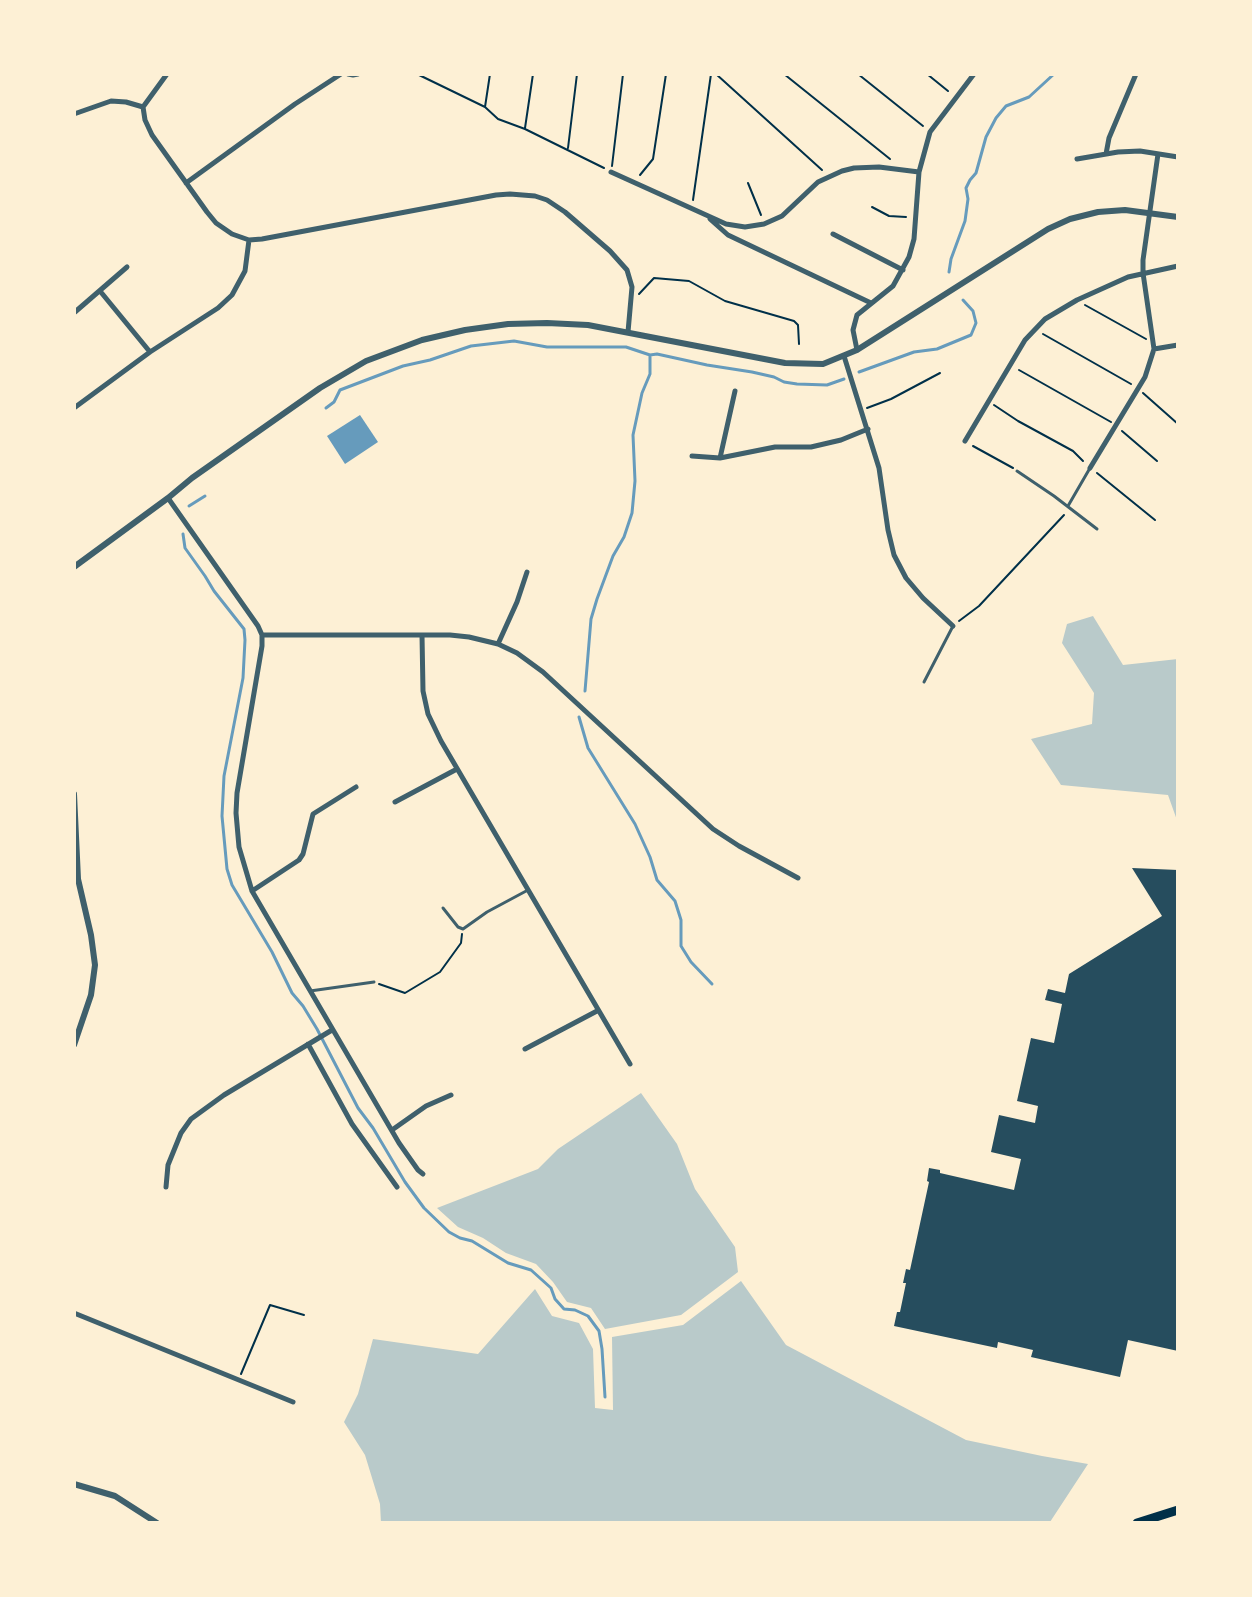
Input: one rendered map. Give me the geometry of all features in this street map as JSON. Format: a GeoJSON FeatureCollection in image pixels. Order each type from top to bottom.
{"type":"FeatureCollection","features":[{"type":"Feature","properties":{"kind":"highway"},"geometry":{"type":"LineString","coordinates":[[1137,1523],[1178,1510]]}},
{"type":"Feature","properties":{"kind":"street"},"geometry":{"type":"LineString","coordinates":[[167,74],[143,107],[145,120],[152,135],[216,223],[232,234],[249,240],[272,238],[496,195],[535,196],[565,212],[621,262],[631,278],[628,332]]}},
{"type":"Feature","properties":{"kind":"street"},"geometry":{"type":"LineString","coordinates":[[186,183],[341,74]]}},
{"type":"Feature","properties":{"kind":"street"},"geometry":{"type":"LineString","coordinates":[[348,74],[358,74]]}},
{"type":"Feature","properties":{"kind":"street"},"geometry":{"type":"LineString","coordinates":[[857,350],[853,330],[857,315],[893,286],[909,257],[914,239],[919,172],[930,132],[974,74]]}},
{"type":"Feature","properties":{"kind":"street"},"geometry":{"type":"LineString","coordinates":[[1106,154],[1109,138],[1136,74]]}},
{"type":"Feature","properties":{"kind":"street"},"geometry":{"type":"LineString","coordinates":[[74,114],[111,101],[143,107]]}},
{"type":"Feature","properties":{"kind":"street"},"geometry":{"type":"LineString","coordinates":[[1077,159],[1140,151],[1178,157]]}},
{"type":"Feature","properties":{"kind":"street"},"geometry":{"type":"LineString","coordinates":[[1090,468],[1139,389],[1150,365],[1154,346],[1143,260],[1158,154]]}},
{"type":"Feature","properties":{"kind":"street"},"geometry":{"type":"LineString","coordinates":[[611,172],[692,210],[734,226],[745,227],[765,224],[782,216],[818,182],[854,168],[919,172]]}},
{"type":"Feature","properties":{"kind":"street"},"geometry":{"type":"LineString","coordinates":[[74,567],[192,478],[320,388],[366,361],[422,340],[508,324],[588,325],[785,363],[823,364],[857,350],[1048,229],[1070,219],[1125,210],[1178,217]]}},
{"type":"Feature","properties":{"kind":"street"},"geometry":{"type":"LineString","coordinates":[[707,216],[728,235],[871,303]]}},
{"type":"Feature","properties":{"kind":"street"},"geometry":{"type":"LineString","coordinates":[[833,234],[903,270]]}},
{"type":"Feature","properties":{"kind":"street"},"geometry":{"type":"LineString","coordinates":[[74,408],[150,352],[218,308],[232,295],[245,271],[249,240]]}},
{"type":"Feature","properties":{"kind":"street"},"geometry":{"type":"LineString","coordinates":[[965,441],[1025,340],[1045,319],[1077,300],[1128,277],[1178,266]]}},
{"type":"Feature","properties":{"kind":"street"},"geometry":{"type":"LineString","coordinates":[[75,312],[127,267]]}},
{"type":"Feature","properties":{"kind":"street"},"geometry":{"type":"LineString","coordinates":[[100,291],[150,352]]}},
{"type":"Feature","properties":{"kind":"street"},"geometry":{"type":"LineString","coordinates":[[1154,346],[1178,345]]}},
{"type":"Feature","properties":{"kind":"street"},"geometry":{"type":"LineString","coordinates":[[844,356],[879,468],[894,555],[906,578],[953,626]]}},
{"type":"Feature","properties":{"kind":"street"},"geometry":{"type":"LineString","coordinates":[[720,458],[735,391]]}},
{"type":"Feature","properties":{"kind":"street"},"geometry":{"type":"LineString","coordinates":[[692,456],[720,458],[775,447],[825,445],[868,429]]}},
{"type":"Feature","properties":{"kind":"street"},"geometry":{"type":"LineString","coordinates":[[168,498],[262,635],[236,813],[239,847],[252,891],[331,1031],[406,1154],[423,1174]]}},
{"type":"Feature","properties":{"kind":"street"},"geometry":{"type":"LineString","coordinates":[[498,644],[527,572]]}},
{"type":"Feature","properties":{"kind":"street"},"geometry":{"type":"LineString","coordinates":[[262,635],[422,635],[469,637],[498,644],[543,672],[713,829],[798,878]]}},
{"type":"Feature","properties":{"kind":"street"},"geometry":{"type":"LineString","coordinates":[[422,635],[423,691],[428,714],[441,741],[630,1064]]}},
{"type":"Feature","properties":{"kind":"street"},"geometry":{"type":"LineString","coordinates":[[395,802],[457,769]]}},
{"type":"Feature","properties":{"kind":"street"},"geometry":{"type":"LineString","coordinates":[[252,891],[299,860],[313,814],[356,787]]}},
{"type":"Feature","properties":{"kind":"street"},"geometry":{"type":"LineString","coordinates":[[74,794],[78,879],[95,965],[91,995],[74,1045]]}},
{"type":"Feature","properties":{"kind":"street"},"geometry":{"type":"LineString","coordinates":[[525,1049],[597,1011]]}},
{"type":"Feature","properties":{"kind":"street"},"geometry":{"type":"LineString","coordinates":[[166,1187],[168,1165],[181,1133],[191,1119],[206,1106],[331,1031]]}},
{"type":"Feature","properties":{"kind":"street"},"geometry":{"type":"LineString","coordinates":[[311,1043],[352,1124],[397,1187]]}},
{"type":"Feature","properties":{"kind":"street"},"geometry":{"type":"LineString","coordinates":[[392,1130],[426,1106],[451,1095]]}},
{"type":"Feature","properties":{"kind":"street"},"geometry":{"type":"LineString","coordinates":[[74,1313],[293,1402]]}},
{"type":"Feature","properties":{"kind":"street"},"geometry":{"type":"LineString","coordinates":[[74,1484],[115,1496],[157,1523]]}},
{"type":"Feature","properties":{"kind":"lane"},"geometry":{"type":"LineString","coordinates":[[1068,506],[1090,468]]}},
{"type":"Feature","properties":{"kind":"lane"},"geometry":{"type":"LineString","coordinates":[[1017,471],[1097,529]]}},
{"type":"Feature","properties":{"kind":"lane"},"geometry":{"type":"LineString","coordinates":[[924,682],[953,626]]}},
{"type":"Feature","properties":{"kind":"lane"},"geometry":{"type":"LineString","coordinates":[[443,908],[463,929],[528,890]]}},
{"type":"Feature","properties":{"kind":"lane"},"geometry":{"type":"LineString","coordinates":[[310,991],[374,982]]}},
{"type":"Feature","properties":{"kind":"path"},"geometry":{"type":"LineString","coordinates":[[417,74],[485,107],[498,119],[525,129],[611,172],[623,74]]}},
{"type":"Feature","properties":{"kind":"path"},"geometry":{"type":"LineString","coordinates":[[429,79],[432,74]]}},
{"type":"Feature","properties":{"kind":"path"},"geometry":{"type":"LineString","coordinates":[[485,107],[490,74]]}},
{"type":"Feature","properties":{"kind":"path"},"geometry":{"type":"LineString","coordinates":[[525,129],[533,74]]}},
{"type":"Feature","properties":{"kind":"path"},"geometry":{"type":"LineString","coordinates":[[568,151],[577,74]]}},
{"type":"Feature","properties":{"kind":"path"},"geometry":{"type":"LineString","coordinates":[[634,184],[653,159],[666,74]]}},
{"type":"Feature","properties":{"kind":"path"},"geometry":{"type":"LineString","coordinates":[[692,210],[711,74]]}},
{"type":"Feature","properties":{"kind":"path"},"geometry":{"type":"LineString","coordinates":[[716,74],[829,176]]}},
{"type":"Feature","properties":{"kind":"path"},"geometry":{"type":"LineString","coordinates":[[784,74],[889,158],[898,169]]}},
{"type":"Feature","properties":{"kind":"path"},"geometry":{"type":"LineString","coordinates":[[858,74],[930,132]]}},
{"type":"Feature","properties":{"kind":"path"},"geometry":{"type":"LineString","coordinates":[[927,74],[955,97]]}},
{"type":"Feature","properties":{"kind":"path"},"geometry":{"type":"LineString","coordinates":[[748,183],[765,224]]}},
{"type":"Feature","properties":{"kind":"path"},"geometry":{"type":"LineString","coordinates":[[872,207],[889,216],[915,218]]}},
{"type":"Feature","properties":{"kind":"path"},"geometry":{"type":"LineString","coordinates":[[632,301],[654,278],[689,281],[725,301],[794,321],[798,325],[799,344]]}},
{"type":"Feature","properties":{"kind":"path"},"geometry":{"type":"LineString","coordinates":[[1077,300],[1154,346]]}},
{"type":"Feature","properties":{"kind":"path"},"geometry":{"type":"LineString","coordinates":[[1035,329],[1139,389],[1178,424]]}},
{"type":"Feature","properties":{"kind":"path"},"geometry":{"type":"LineString","coordinates":[[1011,365],[1115,425],[1157,461]]}},
{"type":"Feature","properties":{"kind":"path"},"geometry":{"type":"LineString","coordinates":[[862,410],[891,399],[940,373]]}},
{"type":"Feature","properties":{"kind":"path"},"geometry":{"type":"LineString","coordinates":[[990,402],[1073,451],[1155,520]]}},
{"type":"Feature","properties":{"kind":"path"},"geometry":{"type":"LineString","coordinates":[[965,441],[1017,471]]}},
{"type":"Feature","properties":{"kind":"path"},"geometry":{"type":"LineString","coordinates":[[953,626],[979,606],[1068,506]]}},
{"type":"Feature","properties":{"kind":"path"},"geometry":{"type":"LineString","coordinates":[[374,982],[405,993],[440,972],[461,943],[463,929]]}},
{"type":"Feature","properties":{"kind":"path"},"geometry":{"type":"LineString","coordinates":[[238,1379],[270,1305],[304,1315]]}},
{"type":"Feature","properties":{"kind":"shaded area"},"geometry":{"type":"Polygon","coordinates":[[[1093,616],[1123,665],[1178,659],[1178,823],[1168,795],[1061,785],[1031,739],[1092,724],[1094,693],[1062,643],[1067,624],[1093,616]]]}},
{"type":"Feature","properties":{"kind":"shaded area"},"geometry":{"type":"Polygon","coordinates":[[[641,1093],[677,1144],[695,1189],[735,1247],[738,1272],[681,1315],[605,1329],[591,1308],[567,1302],[536,1264],[506,1253],[458,1227],[437,1208],[538,1169],[558,1149],[641,1093]]]}},
{"type":"Feature","properties":{"kind":"shaded area"},"geometry":{"type":"Polygon","coordinates":[[[741,1281],[786,1345],[966,1440],[1088,1464],[1050,1522],[1043,1523],[381,1523],[380,1504],[365,1455],[344,1422],[358,1394],[373,1339],[478,1354],[535,1289],[552,1316],[579,1323],[593,1349],[595,1408],[613,1410],[612,1337],[683,1325],[741,1281]]]}},
{"type":"Feature","properties":{"kind":"water"},"geometry":{"type":"Polygon","coordinates":[[[360,415],[378,442],[345,464],[327,436],[360,415]]]}},
{"type":"Feature","properties":{"kind":"building"},"geometry":{"type":"Polygon","coordinates":[[[1132,868],[1178,870],[1178,1351],[1128,1340],[1120,1377],[1031,1357],[1033,1350],[998,1342],[997,1348],[894,1326],[897,1312],[900,1312],[906,1269],[910,1270],[929,1182],[929,1168],[1014,1190],[1021,1159],[991,1152],[999,1115],[1035,1123],[1038,1106],[1017,1101],[1031,1038],[1054,1043],[1062,1004],[1045,1000],[1048,989],[1065,993],[1069,974],[1162,916],[1132,868]]]}},
{"type":"Feature","properties":{"kind":"waterway"},"geometry":{"type":"LineString","coordinates":[[949,272],[965,221],[966,188],[976,173],[986,137],[996,118],[1006,106],[1029,97],[1054,74]]}},
{"type":"Feature","properties":{"kind":"waterway"},"geometry":{"type":"LineString","coordinates":[[859,372],[914,352],[937,349],[971,335],[976,323],[973,311],[963,300]]}},
{"type":"Feature","properties":{"kind":"waterway"},"geometry":{"type":"LineString","coordinates":[[326,408],[334,402],[340,390],[403,366],[471,346],[514,341],[547,347],[626,347],[650,355],[752,372],[797,384],[827,385],[844,379]]}},
{"type":"Feature","properties":{"kind":"waterway"},"geometry":{"type":"LineString","coordinates":[[585,691],[591,619],[632,513],[635,481],[633,435],[642,393],[650,374],[650,355]]}},
{"type":"Feature","properties":{"kind":"waterway"},"geometry":{"type":"LineString","coordinates":[[189,506],[205,496]]}},
{"type":"Feature","properties":{"kind":"waterway"},"geometry":{"type":"LineString","coordinates":[[183,534],[185,548],[244,629],[243,678],[224,776],[222,816],[227,869],[232,885],[272,952],[292,993],[317,1029],[358,1108],[405,1182],[424,1208],[449,1232],[472,1241],[508,1263],[531,1270],[551,1288],[564,1309],[588,1316],[599,1331],[605,1397]]}},
{"type":"Feature","properties":{"kind":"waterway"},"geometry":{"type":"LineString","coordinates":[[579,717],[588,748],[635,824],[657,880],[675,901],[681,920],[681,946],[712,984]]}}]}
